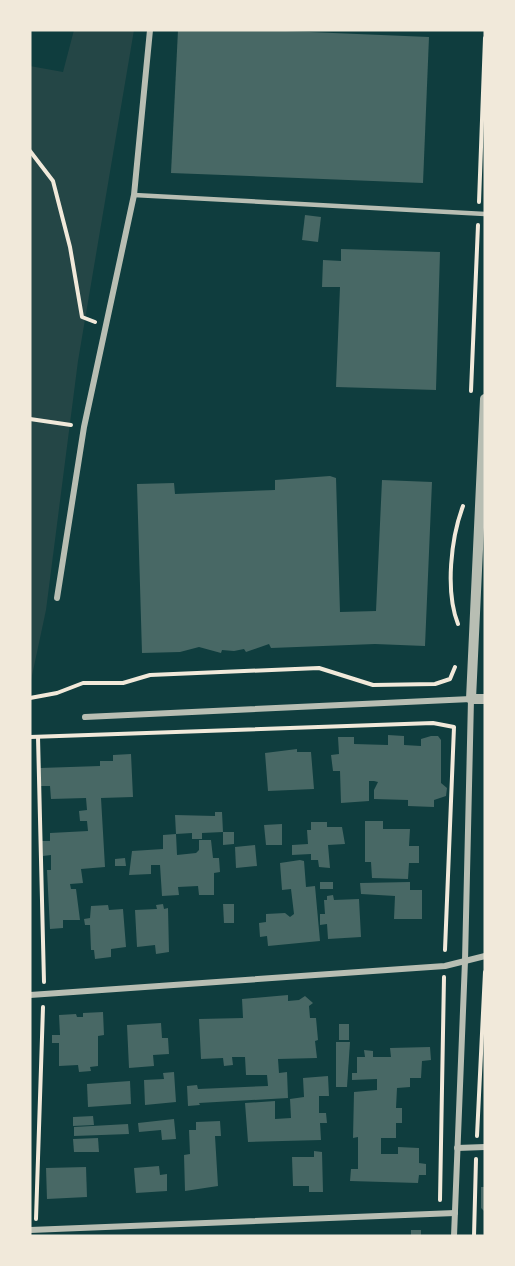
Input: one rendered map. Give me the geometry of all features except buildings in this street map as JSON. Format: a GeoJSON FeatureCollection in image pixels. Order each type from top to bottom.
{"type":"FeatureCollection","features":[{"type":"Feature","properties":{"kind":"street"},"geometry":{"type":"LineString","coordinates":[[57,598],[84,427],[134,195],[150,30]]}},
{"type":"Feature","properties":{"kind":"street"},"geometry":{"type":"LineString","coordinates":[[454,1236],[465,961],[471,699],[485,399]]}},
{"type":"Feature","properties":{"kind":"street"},"geometry":{"type":"LineString","coordinates":[[85,717],[485,699]]}},
{"type":"Feature","properties":{"kind":"street"},"geometry":{"type":"LineString","coordinates":[[30,995],[445,966],[485,956]]}},
{"type":"Feature","properties":{"kind":"street"},"geometry":{"type":"LineString","coordinates":[[457,1149],[485,1147]]}},
{"type":"Feature","properties":{"kind":"street"},"geometry":{"type":"LineString","coordinates":[[30,1230],[455,1213]]}},
{"type":"Feature","properties":{"kind":"lane"},"geometry":{"type":"LineString","coordinates":[[134,195],[485,214]]}},
{"type":"Feature","properties":{"kind":"path"},"geometry":{"type":"LineString","coordinates":[[471,403],[485,38]]}},
{"type":"Feature","properties":{"kind":"path"},"geometry":{"type":"LineString","coordinates":[[30,151],[53,181],[70,247],[82,317]]}},
{"type":"Feature","properties":{"kind":"path"},"geometry":{"type":"LineString","coordinates":[[30,419],[84,427]]}},
{"type":"Feature","properties":{"kind":"path"},"geometry":{"type":"LineString","coordinates":[[460,629],[451,605],[454,528],[467,496]]}},
{"type":"Feature","properties":{"kind":"path"},"geometry":{"type":"LineString","coordinates":[[30,698],[57,693],[83,683],[123,682],[150,675],[319,668],[373,685],[435,684],[450,679],[457,664]]}},
{"type":"Feature","properties":{"kind":"path"},"geometry":{"type":"LineString","coordinates":[[30,737],[433,723],[454,727],[445,950]]}},
{"type":"Feature","properties":{"kind":"path"},"geometry":{"type":"LineString","coordinates":[[474,1236],[485,972]]}},
{"type":"Feature","properties":{"kind":"path"},"geometry":{"type":"LineString","coordinates":[[439,1214],[444,973]]}},
{"type":"Feature","properties":{"kind":"shaded area"},"geometry":{"type":"Polygon","coordinates":[[[74,30],[134,30],[78,361],[46,610],[30,685],[30,66],[63,72],[74,30]]]}}]}
